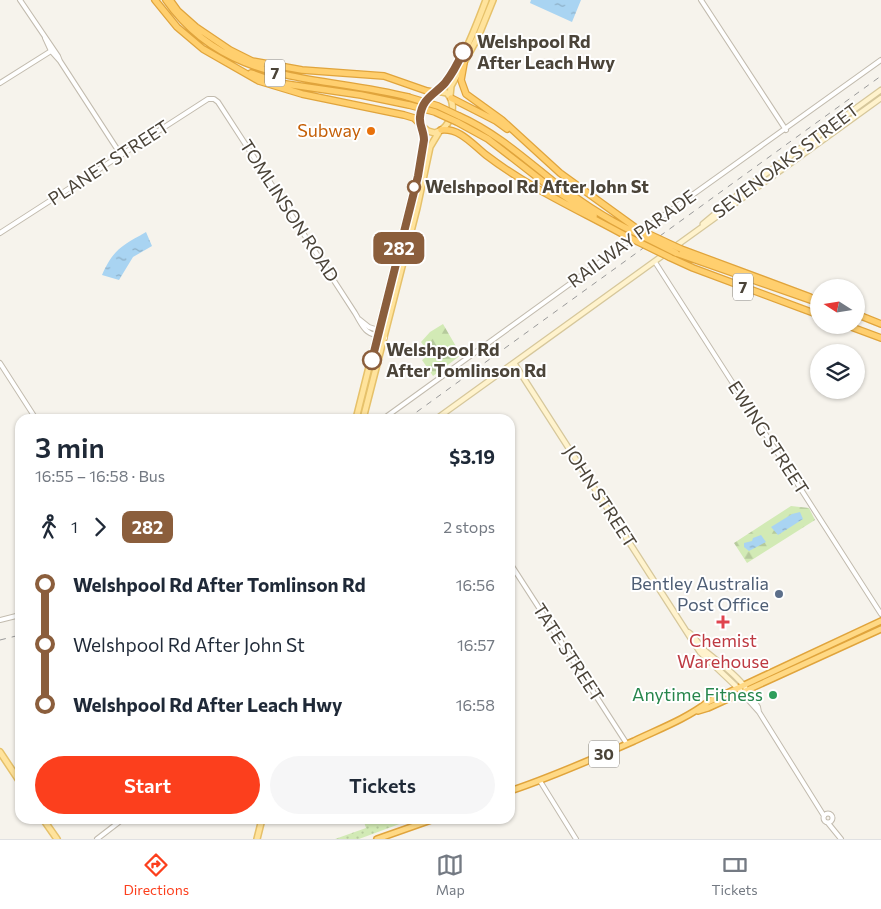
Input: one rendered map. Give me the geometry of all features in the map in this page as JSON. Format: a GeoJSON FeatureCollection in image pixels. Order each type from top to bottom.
{"type":"FeatureCollection","features":[{"type":"Feature","properties":{"kind":"highway","name":"7"},"geometry":{"type":"LineString","coordinates":[[155,0],[177,28],[217,58],[259,82],[302,94],[404,115],[414,118],[422,126]]}},
{"type":"Feature","properties":{"kind":"highway","name":"7"},"geometry":{"type":"LineString","coordinates":[[166,0],[185,23],[203,39],[243,62],[265,70],[314,82],[384,91],[438,106],[488,139],[546,184],[616,231]]}},
{"type":"Feature","properties":{"kind":"highway","name":"7"},"geometry":{"type":"LineString","coordinates":[[170,0],[196,27],[230,50],[252,61],[302,70],[384,76],[434,92]]}},
{"type":"Feature","properties":{"kind":"highway","name":"7"},"geometry":{"type":"LineString","coordinates":[[217,58],[246,72],[279,83],[360,95],[409,105],[472,122],[502,141],[588,206],[678,251],[737,275],[810,299]]}},
{"type":"Feature","properties":{"kind":"highway"},"geometry":{"type":"LineString","coordinates":[[464,63],[460,80],[466,94],[502,120],[538,153]]}},
{"type":"Feature","properties":{"kind":"highway"},"geometry":{"type":"LineString","coordinates":[[450,97],[496,121],[634,230]]}},
{"type":"Feature","properties":{"kind":"highway","name":"7"},"geometry":{"type":"LineString","coordinates":[[440,131],[449,130],[460,134],[480,151],[557,201],[669,257],[702,272],[810,312]]}},
{"type":"Feature","properties":{"kind":"highway"},"geometry":{"type":"LineString","coordinates":[[678,251],[688,252],[810,299]]}},
{"type":"Feature","properties":{"kind":"highway"},"geometry":{"type":"LineString","coordinates":[[688,252],[737,275]]}},
{"type":"Feature","properties":{"kind":"highway"},"geometry":{"type":"LineString","coordinates":[[865,318],[881,324]]}},
{"type":"Feature","properties":{"kind":"highway"},"geometry":{"type":"LineString","coordinates":[[865,332],[881,338]]}},
{"type":"Feature","properties":{"kind":"highway","name":"30"},"geometry":{"type":"LineString","coordinates":[[743,689],[881,621]]}},
{"type":"Feature","properties":{"kind":"highway","name":"30"},"geometry":{"type":"LineString","coordinates":[[515,790],[567,771],[696,712],[708,702],[743,689],[881,629]]}},
{"type":"Feature","properties":{"kind":"highway"},"geometry":{"type":"LineString","coordinates":[[377,839],[391,837],[422,824]]}},
{"type":"Feature","properties":{"kind":"main road"},"geometry":{"type":"LineString","coordinates":[[357,414],[418,176],[424,140],[419,119],[422,108],[427,98],[443,84],[454,70],[486,0]]}},
{"type":"Feature","properties":{"kind":"main road"},"geometry":{"type":"LineString","coordinates":[[480,14],[487,5],[493,2]]}},
{"type":"Feature","properties":{"kind":"main road"},"geometry":{"type":"LineString","coordinates":[[364,414],[430,146],[434,137],[448,122],[452,113],[451,86],[478,37],[493,2]]}},
{"type":"Feature","properties":{"kind":"main road","name":"SEVENOAKS STREET"},"geometry":{"type":"LineString","coordinates":[[693,234],[730,200],[881,90]]}},
{"type":"Feature","properties":{"kind":"main road"},"geometry":{"type":"LineString","coordinates":[[434,92],[446,93],[450,97]]}},
{"type":"Feature","properties":{"kind":"main road","name":"SEVENOAKS STREET"},"geometry":{"type":"LineString","coordinates":[[443,414],[881,98]]}},
{"type":"Feature","properties":{"kind":"main road"},"geometry":{"type":"LineString","coordinates":[[422,126],[430,132],[440,131]]}},
{"type":"Feature","properties":{"kind":"main road","name":"JOHN STREET"},"geometry":{"type":"LineString","coordinates":[[514,363],[687,632],[692,634],[703,648],[732,672],[743,689]]}},
{"type":"Feature","properties":{"kind":"main road"},"geometry":{"type":"LineString","coordinates":[[0,752],[15,774]]}},
{"type":"Feature","properties":{"kind":"main road"},"geometry":{"type":"LineString","coordinates":[[46,824],[57,839]]}},
{"type":"Feature","properties":{"kind":"main road"},"geometry":{"type":"LineString","coordinates":[[257,839],[261,824]]}},
{"type":"Feature","properties":{"kind":"street"},"geometry":{"type":"LineString","coordinates":[[20,0],[121,155]]}},
{"type":"Feature","properties":{"kind":"street"},"geometry":{"type":"LineString","coordinates":[[701,0],[786,130]]}},
{"type":"Feature","properties":{"kind":"street"},"geometry":{"type":"LineString","coordinates":[[0,83],[51,49]]}},
{"type":"Feature","properties":{"kind":"street","name":"RAILWAY PARADE"},"geometry":{"type":"LineString","coordinates":[[390,414],[881,60]]}},
{"type":"Feature","properties":{"kind":"street","name":"PLANET STREET"},"geometry":{"type":"LineString","coordinates":[[0,233],[208,99],[214,99],[218,102]]}},
{"type":"Feature","properties":{"kind":"street","name":"TOMLINSON ROAD"},"geometry":{"type":"LineString","coordinates":[[218,102],[366,332],[385,335]]}},
{"type":"Feature","properties":{"kind":"street"},"geometry":{"type":"LineString","coordinates":[[805,146],[812,148],[817,136]]}},
{"type":"Feature","properties":{"kind":"street","name":"EWING STREET"},"geometry":{"type":"LineString","coordinates":[[655,262],[881,614]]}},
{"type":"Feature","properties":{"kind":"street"},"geometry":{"type":"LineString","coordinates":[[0,364],[33,414]]}},
{"type":"Feature","properties":{"kind":"street","name":"TATE STREET"},"geometry":{"type":"LineString","coordinates":[[515,571],[627,744]]}},
{"type":"Feature","properties":{"kind":"street"},"geometry":{"type":"LineString","coordinates":[[0,620],[15,616]]}},
{"type":"Feature","properties":{"kind":"street"},"geometry":{"type":"LineString","coordinates":[[743,689],[758,707],[759,712],[826,815],[832,816],[837,834]]}},
{"type":"Feature","properties":{"kind":"street"},"geometry":{"type":"LineString","coordinates":[[540,781],[576,839]]}},
{"type":"Feature","properties":{"kind":"street"},"geometry":{"type":"LineString","coordinates":[[826,815],[824,820],[841,839]]}},
{"type":"Feature","properties":{"kind":"street"},"geometry":{"type":"LineString","coordinates":[[828,823],[832,819]]}},
{"type":"Feature","properties":{"kind":"street"},"geometry":{"type":"LineString","coordinates":[[97,839],[116,824]]}},
{"type":"Feature","properties":{"kind":"green space"},"geometry":{"type":"Polygon","coordinates":[[[443,324],[461,355],[433,376],[422,360],[430,354],[421,342],[430,332],[443,324]]]}},
{"type":"Feature","properties":{"kind":"green space"},"geometry":{"type":"Polygon","coordinates":[[[791,506],[809,508],[815,520],[747,563],[734,543],[791,506]]]}},
{"type":"Feature","properties":{"kind":"green space"},"geometry":{"type":"Polygon","coordinates":[[[365,824],[400,824],[359,839],[335,839],[366,828],[365,824]]]}},
{"type":"Feature","properties":{"kind":"water"},"geometry":{"type":"Polygon","coordinates":[[[531,0],[581,0],[572,22],[530,3],[531,0]]]}},
{"type":"Feature","properties":{"kind":"water"},"geometry":{"type":"Polygon","coordinates":[[[146,232],[152,246],[133,257],[119,280],[102,275],[115,253],[146,232]]]}},
{"type":"Feature","properties":{"kind":"water"},"geometry":{"type":"Polygon","coordinates":[[[800,512],[803,519],[778,535],[771,527],[792,514],[800,512]]]}},
{"type":"Feature","properties":{"kind":"water"},"geometry":{"type":"Polygon","coordinates":[[[761,535],[766,542],[749,551],[744,547],[744,543],[752,541],[753,538],[761,535]]]}},
{"type":"Feature","properties":{"kind":"railway"},"geometry":{"type":"LineString","coordinates":[[414,414],[881,76]]}},
{"type":"Feature","properties":{"kind":"railway"},"geometry":{"type":"LineString","coordinates":[[0,640],[15,636]]}},
{"type":"Feature","properties":{"kind":"bus line","name":"282"},"geometry":{"type":"LineString","coordinates":[[372,360],[418,176],[424,140],[420,115],[427,98],[446,82],[463,52]]}},
{"type":"Feature","properties":{"kind":"place","name":"Welshpool Rd After Leach Hwy"},"geometry":{"type":"Point","coordinates":[463,52]}},
{"type":"Feature","properties":{"kind":"place","name":"Subway"},"geometry":{"type":"Point","coordinates":[371,131]}},
{"type":"Feature","properties":{"kind":"place","name":"Welshpool Rd After John St"},"geometry":{"type":"Point","coordinates":[414,187]}},
{"type":"Feature","properties":{"kind":"place","name":"Welshpool Rd After Tomlinson Rd"},"geometry":{"type":"Point","coordinates":[372,360]}},
{"type":"Feature","properties":{"kind":"place","name":"Bentley Australia Post Office"},"geometry":{"type":"Point","coordinates":[779,594]}},
{"type":"Feature","properties":{"kind":"place","name":"Chemist Warehouse"},"geometry":{"type":"Point","coordinates":[723,622]}},
{"type":"Feature","properties":{"kind":"place","name":"Anytime Fitness"},"geometry":{"type":"Point","coordinates":[773,695]}}]}
